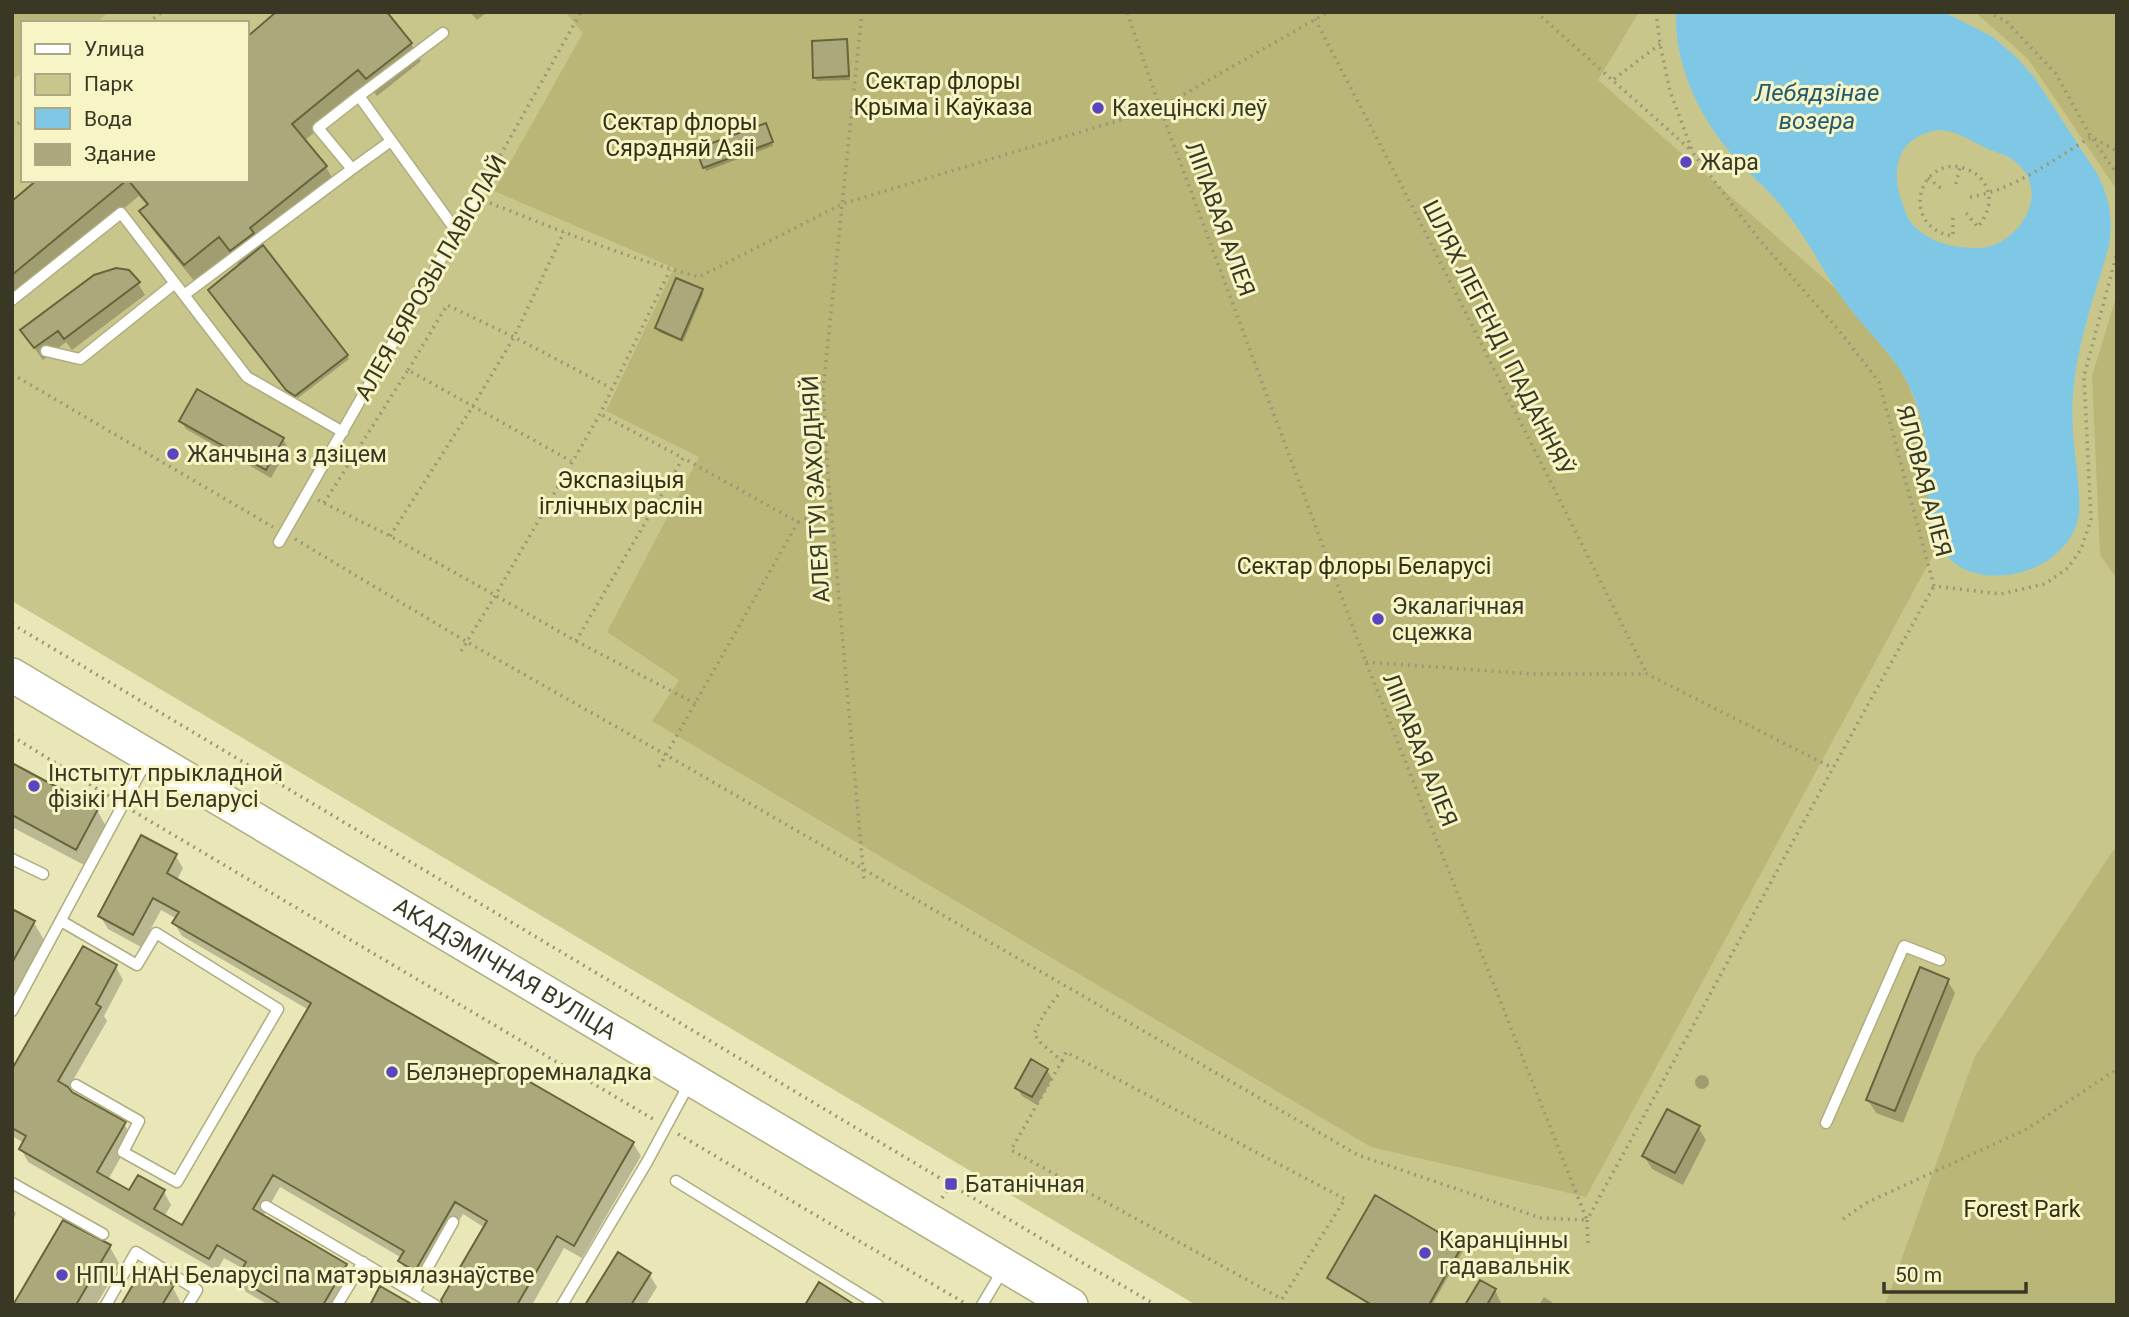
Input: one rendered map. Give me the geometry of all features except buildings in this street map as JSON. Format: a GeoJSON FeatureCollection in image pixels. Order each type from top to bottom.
{"type":"FeatureCollection","features":[{"type":"Feature","properties":{"kind":"main road","name":"АКАДЭМІЧНАЯ ВУЛІЦА"},"geometry":{"type":"LineString","coordinates":[[12,675],[1071,1305]]}},
{"type":"Feature","properties":{"kind":"lane"},"geometry":{"type":"LineString","coordinates":[[352,169],[318,128],[443,33]]}},
{"type":"Feature","properties":{"kind":"lane"},"geometry":{"type":"LineString","coordinates":[[359,96],[457,232]]}},
{"type":"Feature","properties":{"kind":"lane"},"geometry":{"type":"LineString","coordinates":[[184,295],[391,141]]}},
{"type":"Feature","properties":{"kind":"lane","name":"АЛЕЯ БЯРОЗЫ ПАВІСЛАЙ"},"geometry":{"type":"LineString","coordinates":[[282,538],[476,198]]}},
{"type":"Feature","properties":{"kind":"lane"},"geometry":{"type":"LineString","coordinates":[[12,300],[121,213],[247,377],[343,432]]}},
{"type":"Feature","properties":{"kind":"lane"},"geometry":{"type":"LineString","coordinates":[[46,351],[80,359],[175,283]]}},
{"type":"Feature","properties":{"kind":"lane"},"geometry":{"type":"LineString","coordinates":[[12,1011],[149,756]]}},
{"type":"Feature","properties":{"kind":"lane"},"geometry":{"type":"LineString","coordinates":[[12,859],[43,874]]}},
{"type":"Feature","properties":{"kind":"lane"},"geometry":{"type":"LineString","coordinates":[[61,920],[137,965],[156,933],[278,1009],[177,1182],[123,1152],[139,1121],[76,1085]]}},
{"type":"Feature","properties":{"kind":"lane"},"geometry":{"type":"LineString","coordinates":[[1826,1124],[1904,946],[1940,960]]}},
{"type":"Feature","properties":{"kind":"lane"},"geometry":{"type":"LineString","coordinates":[[562,1305],[667,1127],[692,1079]]}},
{"type":"Feature","properties":{"kind":"lane"},"geometry":{"type":"LineString","coordinates":[[676,1181],[878,1305]]}},
{"type":"Feature","properties":{"kind":"lane"},"geometry":{"type":"LineString","coordinates":[[12,1183],[103,1234]]}},
{"type":"Feature","properties":{"kind":"lane"},"geometry":{"type":"LineString","coordinates":[[266,1206],[435,1305]]}},
{"type":"Feature","properties":{"kind":"lane"},"geometry":{"type":"LineString","coordinates":[[414,1292],[453,1222]]}},
{"type":"Feature","properties":{"kind":"lane"},"geometry":{"type":"LineString","coordinates":[[106,1305],[136,1252],[197,1290],[188,1305]]}},
{"type":"Feature","properties":{"kind":"lane"},"geometry":{"type":"LineString","coordinates":[[337,1305],[363,1262]]}},
{"type":"Feature","properties":{"kind":"lane"},"geometry":{"type":"LineString","coordinates":[[982,1305],[1005,1266]]}},
{"type":"Feature","properties":{"kind":"path","name":"АЛЕЯ БЯРОЗЫ ПАВІСЛАЙ"},"geometry":{"type":"LineString","coordinates":[[476,198],[581,12]]}},
{"type":"Feature","properties":{"kind":"path","name":"АЛЕЯ ТУІ ЗАХОДНЯЙ"},"geometry":{"type":"LineString","coordinates":[[862,12],[823,390],[864,880]]}},
{"type":"Feature","properties":{"kind":"path","name":"ЛІПАВАЯ АЛЕЯ"},"geometry":{"type":"LineString","coordinates":[[1127,12],[1160,108],[1366,662],[1587,1220]]}},
{"type":"Feature","properties":{"kind":"path"},"geometry":{"type":"LineString","coordinates":[[476,198],[564,232],[699,277],[842,204],[1160,108],[1328,12]]}},
{"type":"Feature","properties":{"kind":"path","name":"ЯЛОВАЯ АЛЕЯ"},"geometry":{"type":"LineString","coordinates":[[1536,12],[1693,153],[1757,237],[1842,334],[1879,382],[1934,586],[2000,594],[2045,584],[2068,568],[2081,549],[2091,520],[2084,376],[2117,253]]}},
{"type":"Feature","properties":{"kind":"path","name":"ЯЛОВАЯ АЛЕЯ"},"geometry":{"type":"LineString","coordinates":[[1656,12],[1670,91],[1693,153]]}},
{"type":"Feature","properties":{"kind":"path"},"geometry":{"type":"LineString","coordinates":[[1988,12],[2006,21],[2056,74],[2091,137],[2117,174]]}},
{"type":"Feature","properties":{"kind":"path","name":"ШЛЯХ ЛЕГЕНД І ПАДАННЯЎ"},"geometry":{"type":"LineString","coordinates":[[1315,19],[1647,674]]}},
{"type":"Feature","properties":{"kind":"path"},"geometry":{"type":"LineString","coordinates":[[1614,80],[1660,44]]}},
{"type":"Feature","properties":{"kind":"path"},"geometry":{"type":"LineString","coordinates":[[2091,137],[2117,151]]}},
{"type":"Feature","properties":{"kind":"path"},"geometry":{"type":"LineString","coordinates":[[1970,197],[1989,194],[2011,184],[2091,137]]}},
{"type":"Feature","properties":{"kind":"path"},"geometry":{"type":"LineString","coordinates":[[1956,184],[1960,167]]}},
{"type":"Feature","properties":{"kind":"path"},"geometry":{"type":"LineString","coordinates":[[1953,218],[1953,236],[1935,230],[1926,222],[1921,212],[1919,200],[1922,189],[1928,178],[1942,169],[1960,167],[1970,170],[1979,176],[1985,185],[1989,194],[1989,206],[1978,227],[1966,213]]}},
{"type":"Feature","properties":{"kind":"path"},"geometry":{"type":"LineString","coordinates":[[1928,178],[1942,189]]}},
{"type":"Feature","properties":{"kind":"path"},"geometry":{"type":"LineString","coordinates":[[390,536],[514,337],[564,232]]}},
{"type":"Feature","properties":{"kind":"path"},"geometry":{"type":"LineString","coordinates":[[461,651],[600,414],[671,269]]}},
{"type":"Feature","properties":{"kind":"path"},"geometry":{"type":"LineString","coordinates":[[324,503],[447,305],[612,389]]}},
{"type":"Feature","properties":{"kind":"path"},"geometry":{"type":"LineString","coordinates":[[408,370],[572,461]]}},
{"type":"Feature","properties":{"kind":"path"},"geometry":{"type":"LineString","coordinates":[[12,374],[282,538],[666,755],[1358,1155],[1541,1218],[1587,1220]]}},
{"type":"Feature","properties":{"kind":"path"},"geometry":{"type":"LineString","coordinates":[[600,414],[798,522]]}},
{"type":"Feature","properties":{"kind":"path"},"geometry":{"type":"LineString","coordinates":[[576,641],[683,458]]}},
{"type":"Feature","properties":{"kind":"path"},"geometry":{"type":"LineString","coordinates":[[307,494],[390,536],[576,641],[696,704]]}},
{"type":"Feature","properties":{"kind":"path"},"geometry":{"type":"LineString","coordinates":[[659,767],[798,522],[831,509]]}},
{"type":"Feature","properties":{"kind":"path"},"geometry":{"type":"LineString","coordinates":[[1588,1242],[1587,1220],[1934,586]]}},
{"type":"Feature","properties":{"kind":"path"},"geometry":{"type":"LineString","coordinates":[[12,624],[1156,1305]]}},
{"type":"Feature","properties":{"kind":"path"},"geometry":{"type":"LineString","coordinates":[[1366,662],[1533,674],[1647,674],[1832,768]]}},
{"type":"Feature","properties":{"kind":"path"},"geometry":{"type":"LineString","coordinates":[[12,736],[123,805],[968,1305]]}},
{"type":"Feature","properties":{"kind":"path"},"geometry":{"type":"LineString","coordinates":[[1058,995],[1034,1034],[1062,1061]]}},
{"type":"Feature","properties":{"kind":"path"},"geometry":{"type":"LineString","coordinates":[[1066,1052],[1345,1199],[1282,1299],[1011,1150],[1062,1061],[1066,1052]]}},
{"type":"Feature","properties":{"kind":"path"},"geometry":{"type":"LineString","coordinates":[[1843,1219],[1867,1203],[2027,1129],[2117,1069]]}},
{"type":"Feature","properties":{"kind":"green space"},"geometry":{"type":"Polygon","coordinates":[[[12,12],[2117,12],[2117,1305],[1196,1305],[12,601],[12,12]]]}},
{"type":"Feature","properties":{"kind":"green space"},"geometry":{"type":"Polygon","coordinates":[[[12,12],[110,12],[98,21],[21,21],[21,73],[12,80],[12,12]]]}},
{"type":"Feature","properties":{"kind":"green space","name":"Сектар флоры Беларусі"},"geometry":{"type":"Polygon","coordinates":[[[565,12],[1639,12],[1598,80],[1836,289],[1898,366],[1907,381],[1922,422],[1928,496],[1939,544],[1586,1197],[1371,1147],[652,721],[679,680],[607,632],[699,457],[606,411],[674,268],[494,191],[583,33],[565,12]]]}},
{"type":"Feature","properties":{"kind":"green space"},"geometry":{"type":"Polygon","coordinates":[[[1975,12],[2117,12],[2117,190],[2028,59],[1975,12]]]}},
{"type":"Feature","properties":{"kind":"green space"},"geometry":{"type":"Polygon","coordinates":[[[2117,294],[2117,579],[2100,555],[2092,376],[2117,294]]]}},
{"type":"Feature","properties":{"kind":"green space","name":"Forest Park"},"geometry":{"type":"Polygon","coordinates":[[[2117,845],[2117,1305],[1885,1305],[1975,1056],[2117,845]]]}},
{"type":"Feature","properties":{"kind":"water","name":"Лебядзінае возера"},"geometry":{"type":"Polygon","coordinates":[[[1676,12],[1944,12],[1993,37],[2034,77],[2098,175],[2108,201],[2111,227],[2109,246],[2087,320],[2075,378],[2072,416],[2079,495],[2078,519],[2068,541],[2051,558],[2015,574],[1987,575],[1961,568],[1941,548],[1930,518],[1925,437],[1908,384],[1893,360],[1840,295],[1786,212],[1722,143],[1700,109],[1692,90],[1679,52],[1676,12]],[[1947,131],[1926,133],[1906,146],[1900,156],[1897,179],[1905,212],[1916,228],[1936,241],[1963,247],[1991,246],[2014,232],[2022,222],[2031,198],[2031,186],[2026,174],[2013,160],[1947,131]]]}},
{"type":"Feature","properties":{"kind":"place","name":"Кахецінскі леў"},"geometry":{"type":"Point","coordinates":[1098,108]}},
{"type":"Feature","properties":{"kind":"place","name":"Жара"},"geometry":{"type":"Point","coordinates":[1686,162]}},
{"type":"Feature","properties":{"kind":"place","name":"Жанчына з дзіцем"},"geometry":{"type":"Point","coordinates":[173,454]}},
{"type":"Feature","properties":{"kind":"place","name":"Экалагічная сцежка"},"geometry":{"type":"Point","coordinates":[1378,619]}},
{"type":"Feature","properties":{"kind":"place","name":"Інстытут прыкладной фізікі НАН Беларусі"},"geometry":{"type":"Point","coordinates":[34,786]}},
{"type":"Feature","properties":{"kind":"place","name":"Белэнергоремналадка"},"geometry":{"type":"Point","coordinates":[392,1072]}},
{"type":"Feature","properties":{"kind":"place","name":"Батанічная"},"geometry":{"type":"Point","coordinates":[951,1184]}},
{"type":"Feature","properties":{"kind":"place","name":"Каранцінны гадавальнік"},"geometry":{"type":"Point","coordinates":[1425,1253]}},
{"type":"Feature","properties":{"kind":"place","name":"НПЦ НАН Беларусі па матэрыялазнаўстве"},"geometry":{"type":"Point","coordinates":[62,1275]}},
{"type":"Feature","properties":{"kind":"park label","name":"Сектар флоры Крыма і Каўказа"},"geometry":{"type":"Point","coordinates":[943,94]}},
{"type":"Feature","properties":{"kind":"park label","name":"Сектар флоры Сярэдняй Азіі"},"geometry":{"type":"Point","coordinates":[680,135]}},
{"type":"Feature","properties":{"kind":"park label","name":"Экспазіцыя іглічных раслін"},"geometry":{"type":"Point","coordinates":[621,493]}}]}
